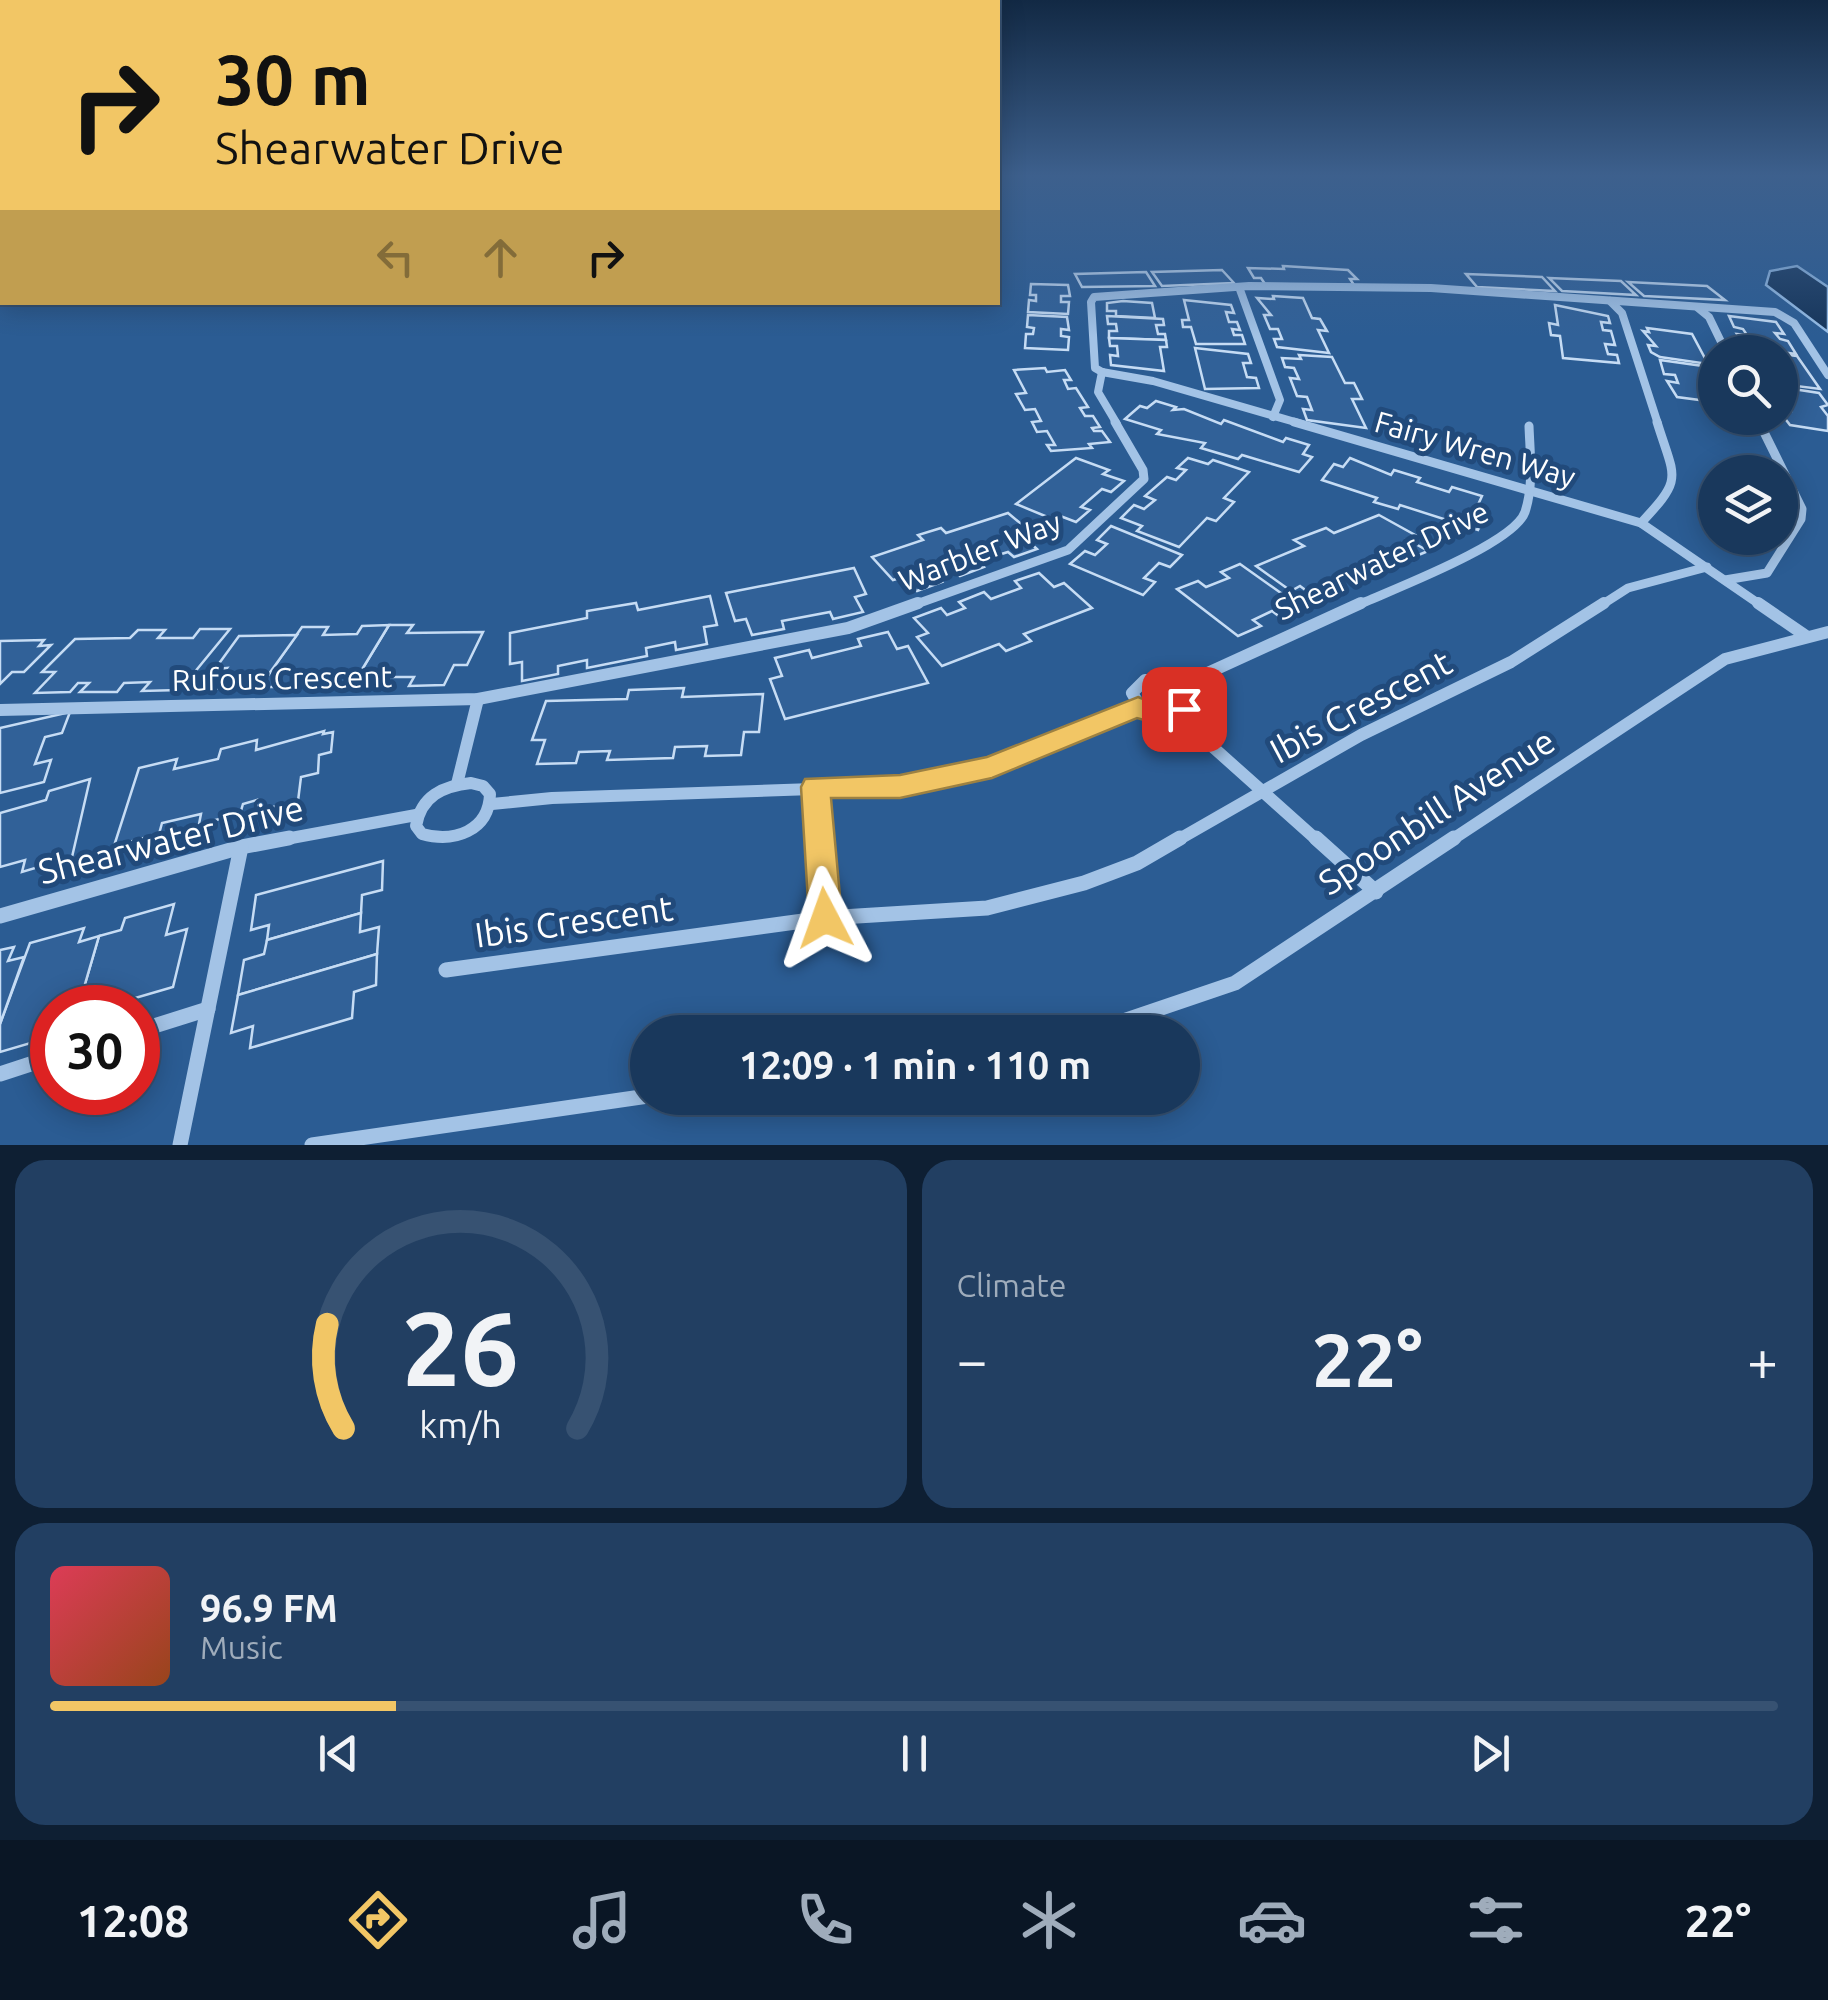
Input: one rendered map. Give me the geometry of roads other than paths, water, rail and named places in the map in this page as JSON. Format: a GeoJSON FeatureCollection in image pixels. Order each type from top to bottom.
{"type":"FeatureCollection","features":[{"type":"Feature","properties":{"kind":"street","name":"Warbler Way"},"geometry":{"type":"LineString","coordinates":[[478,699],[515,695],[848,628],[1068,550],[1144,478],[1138,458],[1098,392],[1102,372],[1095,368],[1091,300],[1104,295],[1239,287],[1431,288],[1774,312],[1794,323],[1828,376]]}},
{"type":"Feature","properties":{"kind":"street"},"geometry":{"type":"LineString","coordinates":[[1239,287],[1280,400],[1273,417]]}},
{"type":"Feature","properties":{"kind":"street"},"geometry":{"type":"LineString","coordinates":[[1610,301],[1622,313],[1675,479],[1671,491],[1641,523]]}},
{"type":"Feature","properties":{"kind":"street"},"geometry":{"type":"LineString","coordinates":[[1697,308],[1709,317],[1718,335]]}},
{"type":"Feature","properties":{"kind":"street","name":"Fairy Wren Way"},"geometry":{"type":"LineString","coordinates":[[1102,372],[1152,381],[1641,523],[1806,636]]}},
{"type":"Feature","properties":{"kind":"street","name":"Shearwater Drive"},"geometry":{"type":"LineString","coordinates":[[1177,686],[1502,538],[1524,516],[1529,492],[1529,426]]}},
{"type":"Feature","properties":{"kind":"street"},"geometry":{"type":"LineString","coordinates":[[1725,580],[1767,573],[1801,518],[1802,510],[1766,435]]}},
{"type":"Feature","properties":{"kind":"street","name":"Ibis Crescent"},"geometry":{"type":"LineString","coordinates":[[446,970],[825,918],[987,908],[1084,882],[1138,863],[1361,736],[1510,662],[1628,588],[1707,567]]}},
{"type":"Feature","properties":{"kind":"street","name":"Spoonbill Avenue"},"geometry":{"type":"LineString","coordinates":[[1141,1015],[1235,983],[1725,659],[1828,632]]}},
{"type":"Feature","properties":{"kind":"street"},"geometry":{"type":"LineString","coordinates":[[1177,714],[1186,702],[1177,686],[1145,680],[1136,685],[1132,693],[1138,706],[1154,716],[1177,714],[1376,892]]}},
{"type":"Feature","properties":{"kind":"street"},"geometry":{"type":"LineString","coordinates":[[457,784],[478,699]]}},
{"type":"Feature","properties":{"kind":"street","name":"Rufous Crescent"},"geometry":{"type":"LineString","coordinates":[[0,710],[478,699]]}},
{"type":"Feature","properties":{"kind":"street"},"geometry":{"type":"LineString","coordinates":[[492,804],[900,786],[992,767],[1138,706]]}},
{"type":"Feature","properties":{"kind":"street"},"geometry":{"type":"LineString","coordinates":[[457,784],[483,786],[492,804],[478,826],[448,839],[422,834],[416,826],[416,815],[431,795],[457,784]]}},
{"type":"Feature","properties":{"kind":"street"},"geometry":{"type":"LineString","coordinates":[[816,787],[825,918]]}},
{"type":"Feature","properties":{"kind":"street","name":"Shearwater Drive"},"geometry":{"type":"LineString","coordinates":[[0,916],[241,847],[416,815]]}},
{"type":"Feature","properties":{"kind":"street"},"geometry":{"type":"LineString","coordinates":[[180,1145],[241,847]]}},
{"type":"Feature","properties":{"kind":"street"},"geometry":{"type":"LineString","coordinates":[[160,1024],[208,1009]]}},
{"type":"Feature","properties":{"kind":"street"},"geometry":{"type":"LineString","coordinates":[[0,1074],[30,1064]]}},
{"type":"Feature","properties":{"kind":"street"},"geometry":{"type":"LineString","coordinates":[[312,1145],[630,1099]]}}]}
